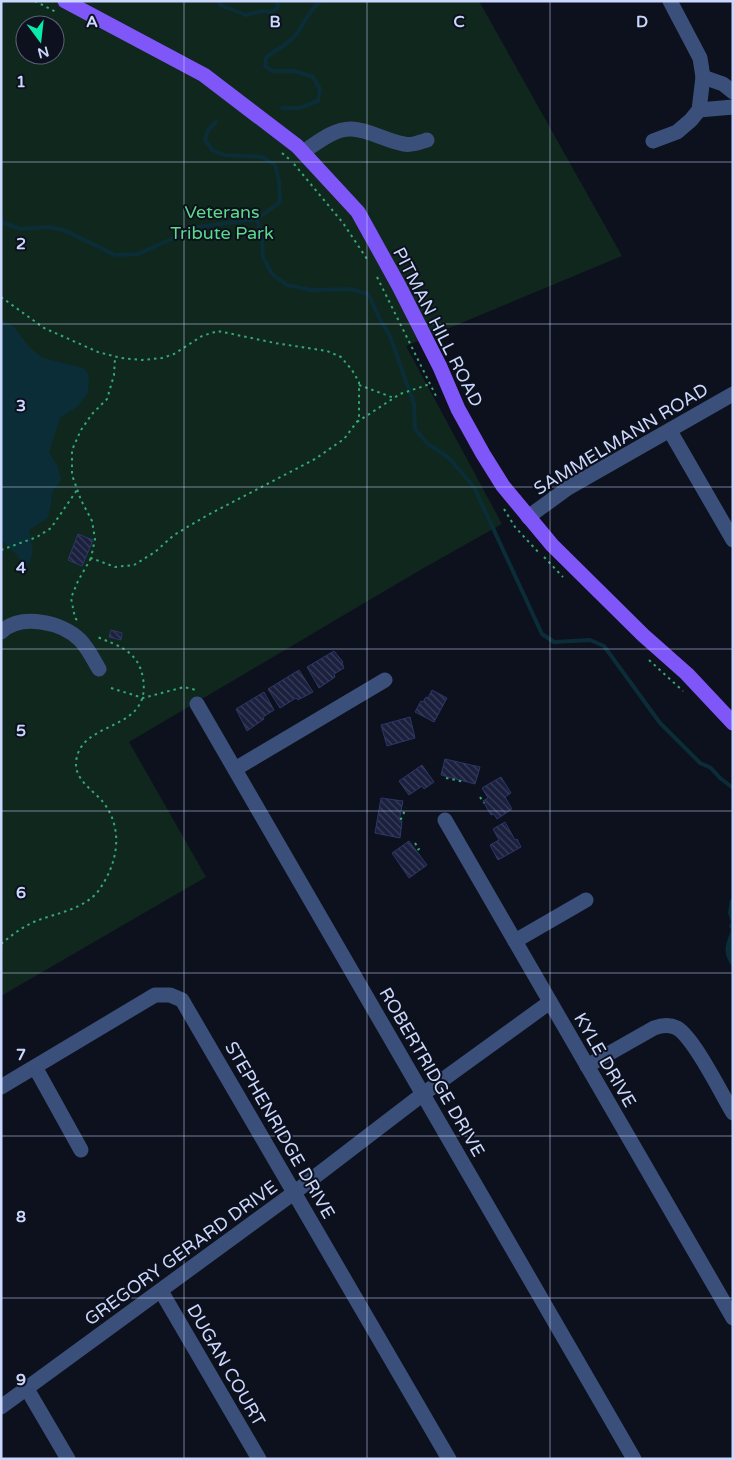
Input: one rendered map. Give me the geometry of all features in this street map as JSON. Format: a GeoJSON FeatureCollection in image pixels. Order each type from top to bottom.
{"type":"FeatureCollection","features":[{"type":"Feature","properties":{"kind":"main road","name":"PITMAN HILL ROAD"},"geometry":{"type":"LineString","coordinates":[[61,7],[204,75],[303,152],[358,212],[403,294],[440,367],[458,409],[503,486],[552,545],[643,635],[687,674],[733,723]]}},
{"type":"Feature","properties":{"kind":"street"},"geometry":{"type":"LineString","coordinates":[[653,141],[677,132],[699,110],[703,77],[700,58],[670,1]]}},
{"type":"Feature","properties":{"kind":"street"},"geometry":{"type":"LineString","coordinates":[[703,77],[723,84],[733,92]]}},
{"type":"Feature","properties":{"kind":"street"},"geometry":{"type":"LineString","coordinates":[[699,110],[733,107]]}},
{"type":"Feature","properties":{"kind":"street"},"geometry":{"type":"LineString","coordinates":[[303,152],[324,138],[340,131],[351,129],[378,135],[404,144],[414,144],[427,140]]}},
{"type":"Feature","properties":{"kind":"street","name":"SAMMELMANN ROAD"},"geometry":{"type":"LineString","coordinates":[[528,516],[568,488],[733,394]]}},
{"type":"Feature","properties":{"kind":"street"},"geometry":{"type":"LineString","coordinates":[[670,431],[733,540]]}},
{"type":"Feature","properties":{"kind":"street"},"geometry":{"type":"LineString","coordinates":[[1,632],[18,623],[31,622],[50,624],[66,629],[80,640],[98,669]]}},
{"type":"Feature","properties":{"kind":"street"},"geometry":{"type":"LineString","coordinates":[[235,768],[385,680]]}},
{"type":"Feature","properties":{"kind":"street","name":"ROBERTRIDGE DRIVE"},"geometry":{"type":"LineString","coordinates":[[197,704],[634,1459]]}},
{"type":"Feature","properties":{"kind":"street","name":"KYLE DRIVE"},"geometry":{"type":"LineString","coordinates":[[446,820],[733,1318]]}},
{"type":"Feature","properties":{"kind":"street"},"geometry":{"type":"LineString","coordinates":[[515,941],[586,900]]}},
{"type":"Feature","properties":{"kind":"street","name":"STEPHENRIDGE DRIVE"},"geometry":{"type":"LineString","coordinates":[[1,1087],[155,994],[175,996],[186,1005],[449,1459]]}},
{"type":"Feature","properties":{"kind":"street","name":"GREGORY GERARD DRIVE"},"geometry":{"type":"LineString","coordinates":[[1,1407],[161,1291],[423,1094],[550,1002]]}},
{"type":"Feature","properties":{"kind":"street"},"geometry":{"type":"LineString","coordinates":[[587,1066],[654,1028],[665,1024],[675,1027],[685,1034],[693,1045],[733,1113]]}},
{"type":"Feature","properties":{"kind":"street"},"geometry":{"type":"LineString","coordinates":[[35,1067],[80,1150]]}},
{"type":"Feature","properties":{"kind":"street","name":"DUGAN COURT"},"geometry":{"type":"LineString","coordinates":[[161,1291],[259,1459]]}},
{"type":"Feature","properties":{"kind":"street"},"geometry":{"type":"LineString","coordinates":[[27,1388],[68,1459]]}},
{"type":"Feature","properties":{"kind":"path"},"geometry":{"type":"LineString","coordinates":[[36,1],[61,7]]}},
{"type":"Feature","properties":{"kind":"path"},"geometry":{"type":"LineString","coordinates":[[277,149],[291,161],[344,223],[372,267]]}},
{"type":"Feature","properties":{"kind":"path"},"geometry":{"type":"LineString","coordinates":[[376,275],[439,401]]}},
{"type":"Feature","properties":{"kind":"path"},"geometry":{"type":"LineString","coordinates":[[1,296],[44,328],[78,344],[116,357],[142,360],[162,358],[174,354],[202,336],[218,331],[275,343],[327,351],[341,357],[359,382],[359,419],[344,439],[315,459],[206,516],[174,535],[155,552],[134,565],[115,567],[91,558]]}},
{"type":"Feature","properties":{"kind":"path"},"geometry":{"type":"LineString","coordinates":[[81,624],[75,618],[71,598],[91,558],[95,540],[92,521],[72,475],[72,450],[81,430],[92,414],[107,399],[114,374],[116,357]]}},
{"type":"Feature","properties":{"kind":"path"},"geometry":{"type":"LineString","coordinates":[[355,424],[394,398],[430,384]]}},
{"type":"Feature","properties":{"kind":"path"},"geometry":{"type":"LineString","coordinates":[[359,385],[394,398]]}},
{"type":"Feature","properties":{"kind":"path"},"geometry":{"type":"LineString","coordinates":[[2,549],[37,537],[52,528],[78,490]]}},
{"type":"Feature","properties":{"kind":"path"},"geometry":{"type":"LineString","coordinates":[[499,503],[515,527],[569,582]]}},
{"type":"Feature","properties":{"kind":"path"},"geometry":{"type":"LineString","coordinates":[[1,944],[15,932],[35,922],[84,903],[98,891],[110,871],[117,850],[116,831],[110,813],[78,775],[76,765],[77,754],[85,741],[132,714],[142,701],[144,688],[138,661],[125,648],[92,635]]}},
{"type":"Feature","properties":{"kind":"path"},"geometry":{"type":"LineString","coordinates":[[647,658],[685,693]]}},
{"type":"Feature","properties":{"kind":"path"},"geometry":{"type":"LineString","coordinates":[[110,688],[143,698],[184,687],[203,692],[197,704]]}},
{"type":"Feature","properties":{"kind":"path"},"geometry":{"type":"LineString","coordinates":[[446,778],[465,782]]}},
{"type":"Feature","properties":{"kind":"path"},"geometry":{"type":"LineString","coordinates":[[480,797],[484,803]]}},
{"type":"Feature","properties":{"kind":"path"},"geometry":{"type":"LineString","coordinates":[[400,819],[406,808]]}},
{"type":"Feature","properties":{"kind":"path"},"geometry":{"type":"LineString","coordinates":[[414,843],[419,849],[416,851]]}},
{"type":"Feature","properties":{"kind":"green space","name":"Veterans Tribute Park"},"geometry":{"type":"Polygon","coordinates":[[[1,1],[479,1],[622,256],[406,346],[502,524],[422,569],[129,742],[206,877],[1,996],[1,1]]]}},
{"type":"Feature","properties":{"kind":"water"},"geometry":{"type":"Polygon","coordinates":[[[1,319],[14,327],[29,347],[43,358],[83,368],[89,375],[88,393],[78,406],[60,418],[49,452],[58,467],[61,480],[52,492],[48,518],[29,530],[33,551],[30,563],[24,565],[16,554],[1,540],[1,319]]]}},
{"type":"Feature","properties":{"kind":"water"},"geometry":{"type":"Polygon","coordinates":[[[733,898],[733,968],[727,958],[726,949],[731,930],[728,913],[730,900],[733,898]]]}},
{"type":"Feature","properties":{"kind":"building"},"geometry":{"type":"Polygon","coordinates":[[[78,534],[93,540],[82,566],[68,560],[78,534]]]}},
{"type":"Feature","properties":{"kind":"building"},"geometry":{"type":"Polygon","coordinates":[[[111,630],[122,633],[121,640],[109,637],[111,630]]]}},
{"type":"Feature","properties":{"kind":"building"},"geometry":{"type":"Polygon","coordinates":[[[334,651],[343,662],[344,668],[334,674],[335,677],[319,688],[307,667],[334,651]]]}},
{"type":"Feature","properties":{"kind":"building"},"geometry":{"type":"Polygon","coordinates":[[[299,670],[313,692],[298,700],[296,698],[280,708],[268,689],[299,670]]]}},
{"type":"Feature","properties":{"kind":"building"},"geometry":{"type":"Polygon","coordinates":[[[432,690],[447,698],[434,722],[415,712],[421,701],[423,702],[426,697],[428,698],[432,690]]]}},
{"type":"Feature","properties":{"kind":"building"},"geometry":{"type":"Polygon","coordinates":[[[264,692],[274,710],[247,731],[236,709],[264,692]]]}},
{"type":"Feature","properties":{"kind":"building"},"geometry":{"type":"Polygon","coordinates":[[[410,717],[415,738],[387,746],[381,725],[410,717]]]}},
{"type":"Feature","properties":{"kind":"building"},"geometry":{"type":"Polygon","coordinates":[[[445,759],[480,767],[475,784],[441,775],[445,759]]]}},
{"type":"Feature","properties":{"kind":"building"},"geometry":{"type":"Polygon","coordinates":[[[422,765],[434,782],[424,789],[422,786],[409,795],[399,781],[422,765]]]}},
{"type":"Feature","properties":{"kind":"building"},"geometry":{"type":"Polygon","coordinates":[[[501,777],[511,793],[505,797],[512,809],[497,819],[494,814],[491,815],[483,801],[488,798],[482,788],[501,777]]]}},
{"type":"Feature","properties":{"kind":"building"},"geometry":{"type":"Polygon","coordinates":[[[381,798],[403,801],[399,821],[402,821],[400,838],[375,833],[381,798]]]}},
{"type":"Feature","properties":{"kind":"building"},"geometry":{"type":"Polygon","coordinates":[[[505,822],[521,847],[498,860],[490,845],[499,840],[493,829],[505,822]]]}},
{"type":"Feature","properties":{"kind":"building"},"geometry":{"type":"Polygon","coordinates":[[[409,841],[427,865],[409,878],[392,853],[409,841]]]}},
{"type":"Feature","properties":{"kind":"waterway"},"geometry":{"type":"LineString","coordinates":[[219,1],[220,5],[246,15],[261,11],[273,12],[278,7],[277,1]]}},
{"type":"Feature","properties":{"kind":"waterway"},"geometry":{"type":"LineString","coordinates":[[282,108],[299,108],[318,101],[320,89],[313,77],[295,71],[272,71],[265,66],[266,58],[292,39],[313,8],[321,1]]}},
{"type":"Feature","properties":{"kind":"waterway"},"geometry":{"type":"LineString","coordinates":[[1,222],[20,229],[48,227],[64,230],[115,255],[138,254],[198,227],[257,219],[280,202],[279,181],[275,165],[262,157],[224,155],[212,150],[205,140],[208,130],[216,122]]}},
{"type":"Feature","properties":{"kind":"waterway"},"geometry":{"type":"LineString","coordinates":[[257,219],[262,238],[263,257],[272,274],[287,285],[312,290],[351,289],[368,294],[390,336],[414,404],[415,429],[428,444],[448,457],[474,487],[542,634],[554,642],[590,640],[604,646],[660,723],[700,763],[711,768],[733,788]]}}]}
